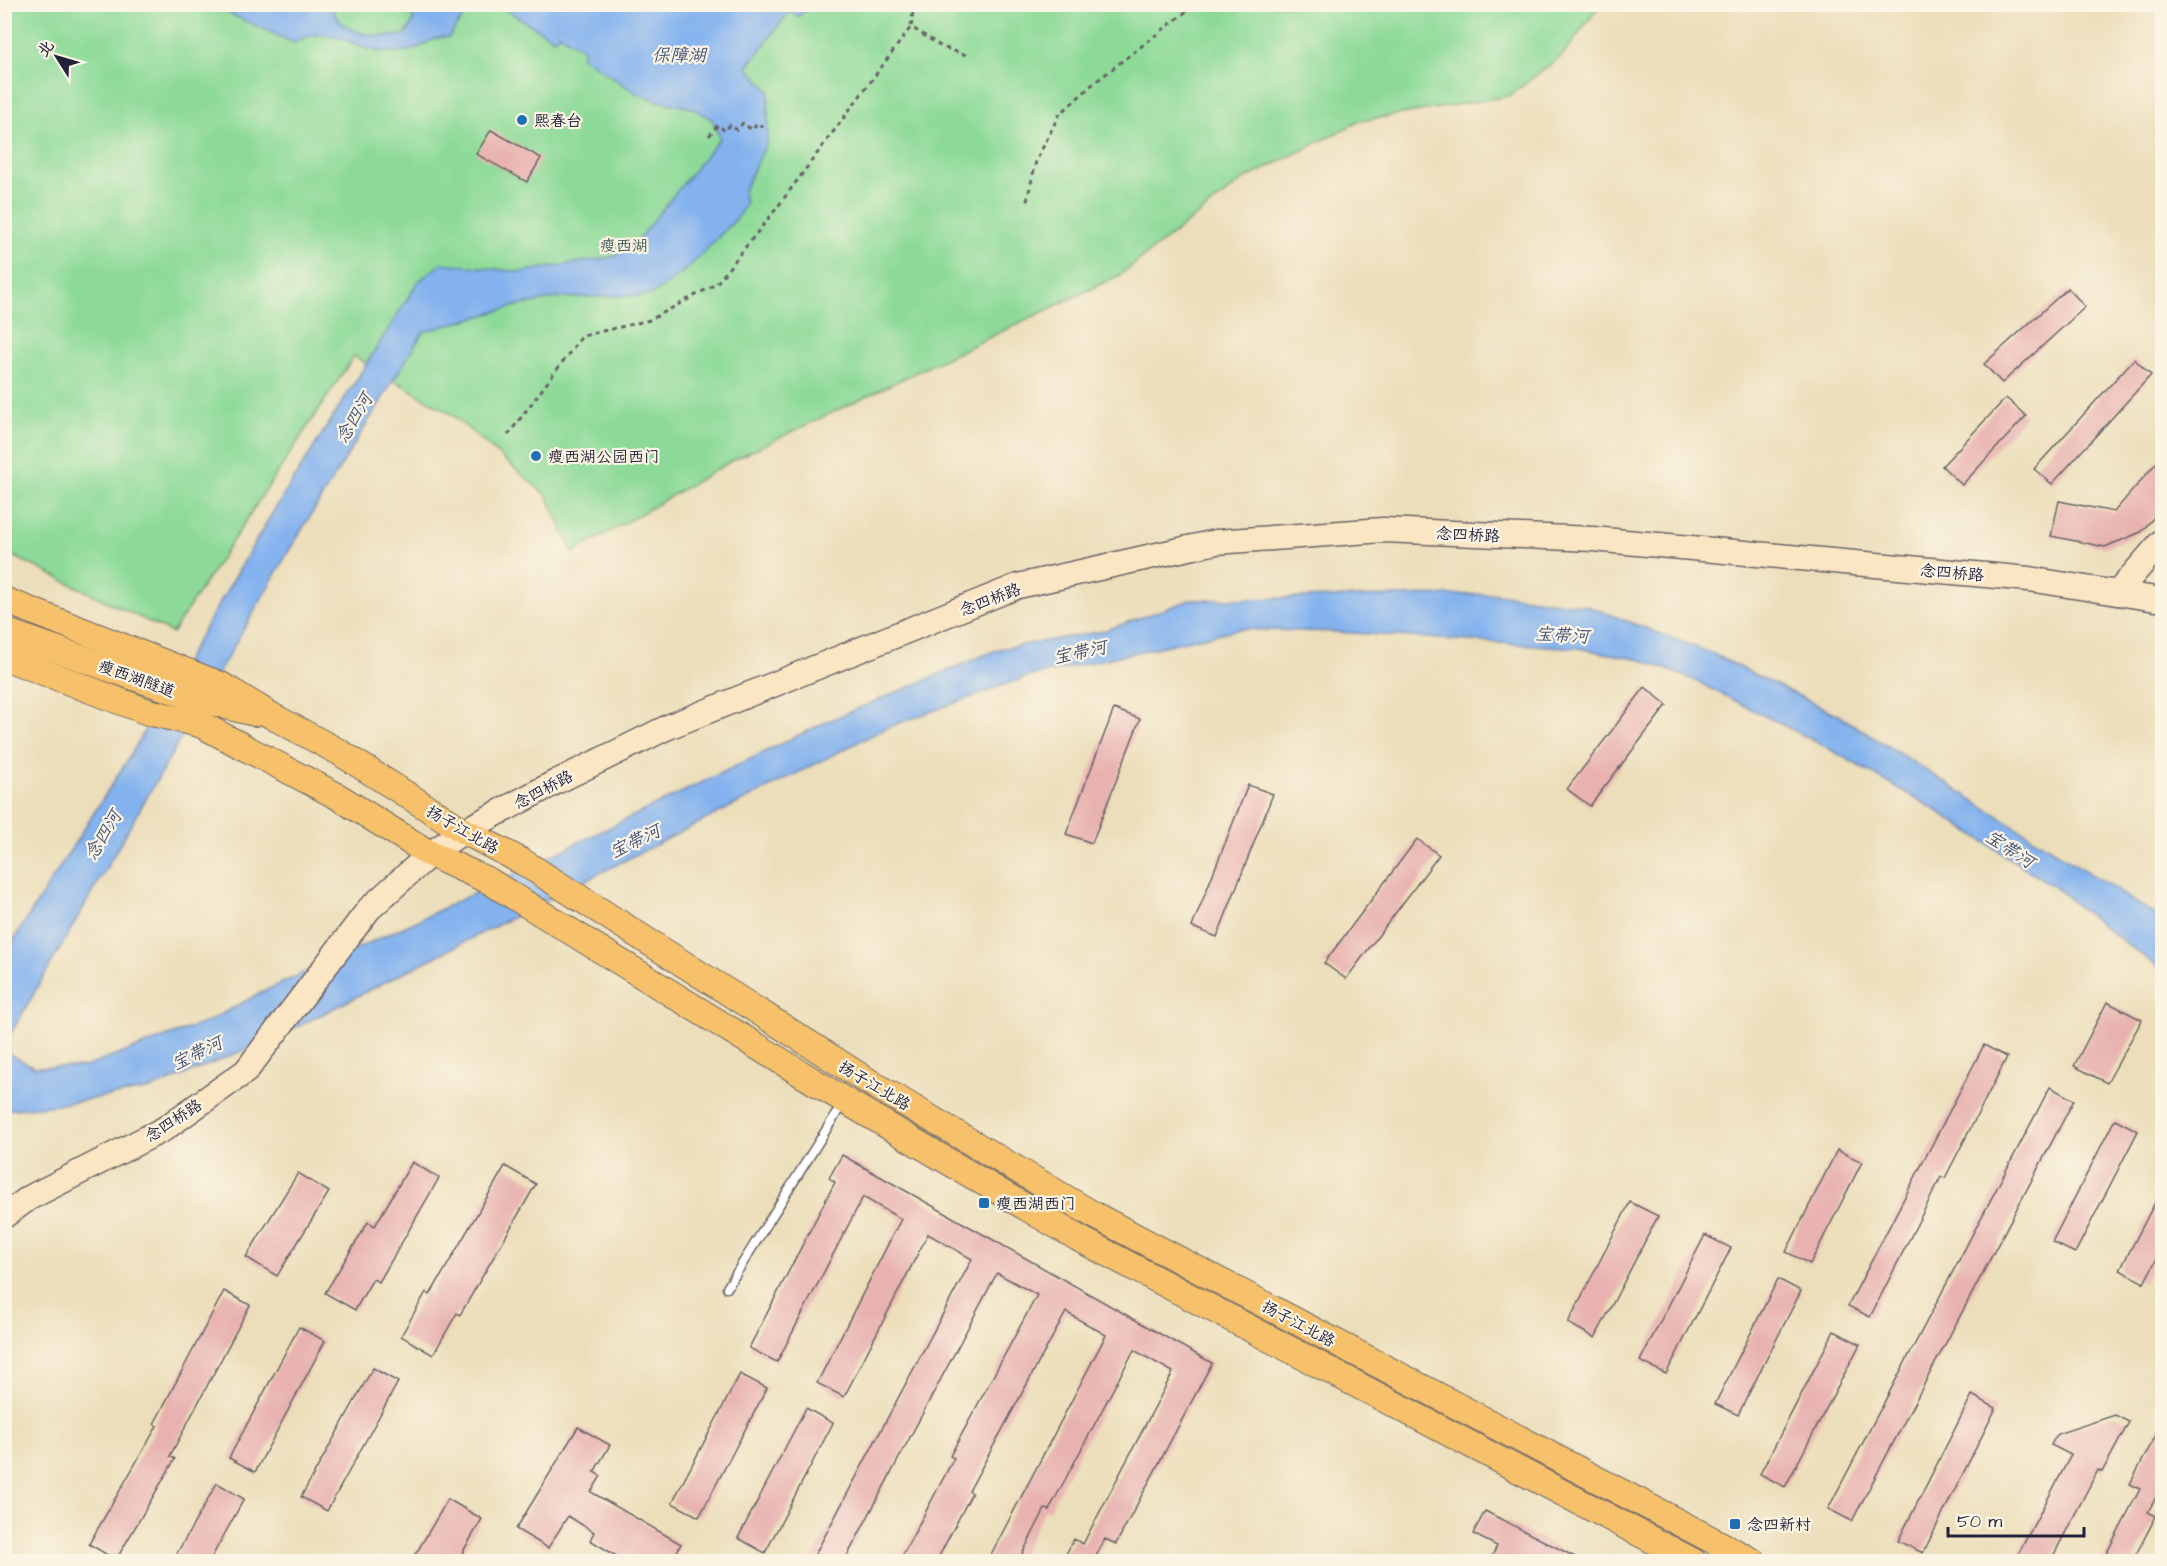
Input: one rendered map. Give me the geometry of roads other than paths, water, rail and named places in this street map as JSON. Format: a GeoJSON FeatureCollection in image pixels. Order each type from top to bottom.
{"type":"FeatureCollection","features":[{"type":"Feature","properties":{"kind":"main road","name":"扬子江北路"},"geometry":{"type":"LineString","coordinates":[[4,600],[165,676],[211,704],[337,795],[430,854],[489,881],[543,917],[844,1100],[1078,1238],[1694,1562]]}},
{"type":"Feature","properties":{"kind":"main road","name":"瘦西湖隧道"},"geometry":{"type":"LineString","coordinates":[[4,631],[165,676]]}},
{"type":"Feature","properties":{"kind":"main road","name":"扬子江北路"},"geometry":{"type":"LineString","coordinates":[[4,657],[148,712],[211,704],[272,716],[339,752],[464,831],[523,862],[870,1083],[1094,1215],[1754,1562]]}},
{"type":"Feature","properties":{"kind":"street","name":"念四桥路"},"geometry":{"type":"LineString","coordinates":[[4,1216],[29,1198],[164,1129],[246,1071],[369,909],[430,854],[464,831],[556,782],[668,727],[1018,586],[1216,542],[1383,530],[1593,539],[2029,579],[2163,600]]}},
{"type":"Feature","properties":{"kind":"street"},"geometry":{"type":"LineString","coordinates":[[2117,593],[2163,541]]}},
{"type":"Feature","properties":{"kind":"lane"},"geometry":{"type":"LineString","coordinates":[[727,1288],[844,1100]]}},
{"type":"Feature","properties":{"kind":"water"},"geometry":{"type":"Polygon","coordinates":[[[496,4],[812,5],[799,16],[789,12],[747,67],[769,90],[767,142],[743,192],[746,203],[737,218],[688,268],[652,295],[557,298],[516,306],[423,332],[290,549],[10,1035],[9,1054],[34,1067],[85,1067],[209,1021],[260,993],[419,920],[826,722],[999,649],[1103,631],[1190,600],[1497,594],[1587,606],[1711,653],[1838,715],[2162,919],[2162,970],[2079,908],[2062,892],[1936,810],[1826,747],[1694,680],[1642,660],[1578,648],[1337,632],[1239,629],[1026,677],[886,728],[285,1033],[151,1089],[50,1106],[5,1110],[4,955],[130,756],[268,520],[418,282],[442,263],[520,272],[613,257],[633,246],[720,138],[712,119],[692,108],[658,101],[636,93],[581,56],[584,50],[559,34],[554,39],[496,4]]]}},
{"type":"Feature","properties":{"kind":"water"},"geometry":{"type":"Polygon","coordinates":[[[202,5],[331,5],[335,15],[351,29],[383,36],[405,35],[413,22],[412,5],[471,5],[449,37],[435,39],[411,50],[387,52],[362,47],[331,35],[308,37],[294,43],[219,9],[202,5]]]}},
{"type":"Feature","properties":{"kind":"place","name":"熙春台"},"geometry":{"type":"Point","coordinates":[522,120]}},
{"type":"Feature","properties":{"kind":"place","name":"瘦西湖公园西门"},"geometry":{"type":"Point","coordinates":[536,456]}},
{"type":"Feature","properties":{"kind":"place","name":"瘦西湖西门"},"geometry":{"type":"Point","coordinates":[984,1203]}},
{"type":"Feature","properties":{"kind":"place","name":"念四新村"},"geometry":{"type":"Point","coordinates":[1735,1524]}},
{"type":"Feature","properties":{"kind":"water label","name":"保障湖"},"geometry":{"type":"Point","coordinates":[679,55]}},
{"type":"Feature","properties":{"kind":"water label","name":"念四河"},"geometry":{"type":"Point","coordinates":[354,418]}},
{"type":"Feature","properties":{"kind":"water label","name":"宝带河"},"geometry":{"type":"Point","coordinates":[1562,635]}},
{"type":"Feature","properties":{"kind":"water label","name":"宝带河"},"geometry":{"type":"Point","coordinates":[1080,652]}},
{"type":"Feature","properties":{"kind":"water label","name":"念四河"},"geometry":{"type":"Point","coordinates":[103,835]}},
{"type":"Feature","properties":{"kind":"water label","name":"宝带河"},"geometry":{"type":"Point","coordinates":[635,841]}},
{"type":"Feature","properties":{"kind":"water label","name":"宝带河"},"geometry":{"type":"Point","coordinates":[2010,849]}},
{"type":"Feature","properties":{"kind":"water label","name":"宝带河"},"geometry":{"type":"Point","coordinates":[197,1053]}},
{"type":"Feature","properties":{"kind":"park label","name":"瘦西湖"},"geometry":{"type":"Point","coordinates":[624,245]}}]}
